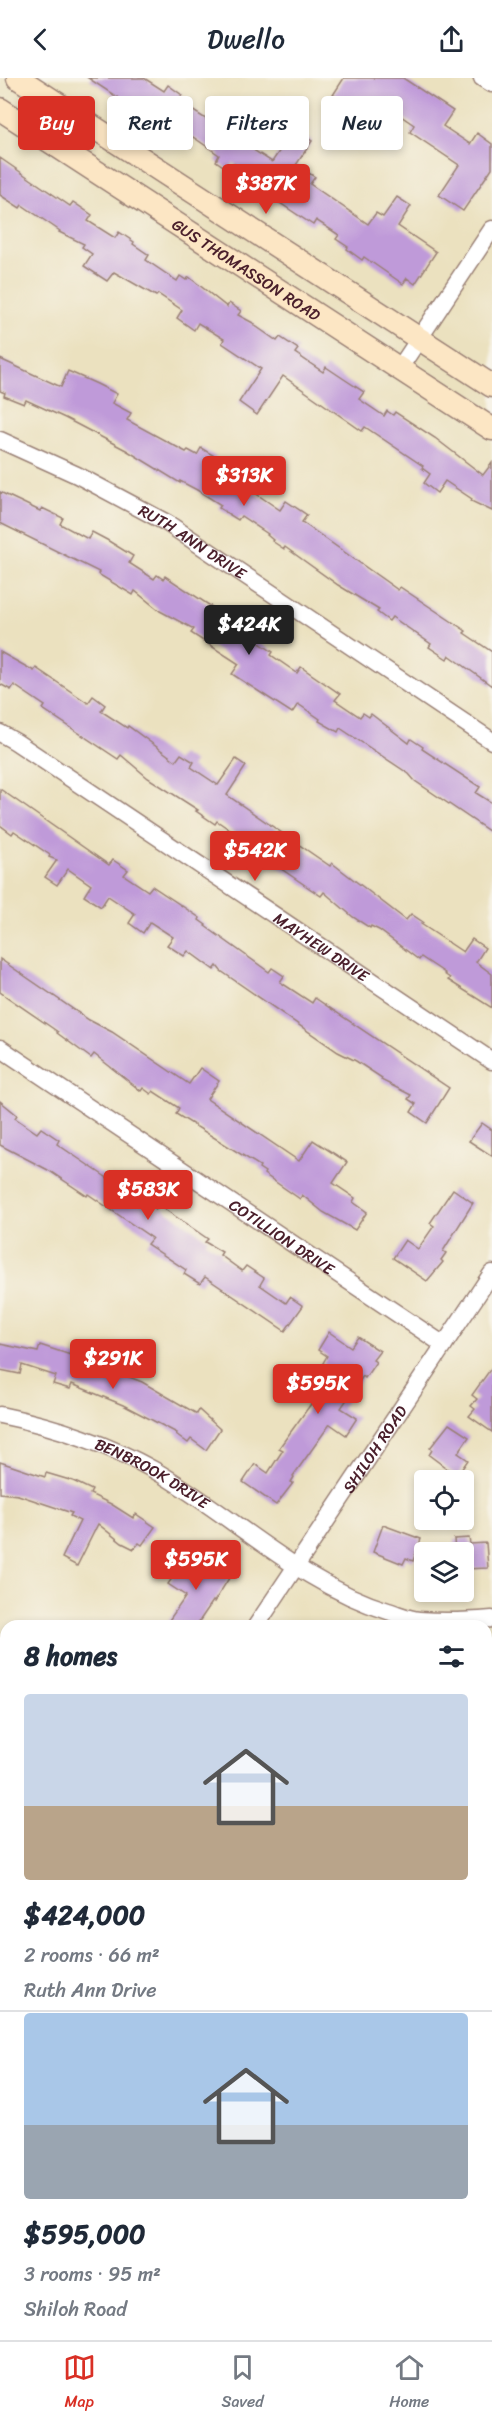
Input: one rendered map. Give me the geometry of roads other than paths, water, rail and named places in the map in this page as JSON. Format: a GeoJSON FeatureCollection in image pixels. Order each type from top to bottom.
{"type":"FeatureCollection","features":[{"type":"Feature","properties":{"kind":"main road"},"geometry":{"type":"LineString","coordinates":[[18,78],[492,386]]}},
{"type":"Feature","properties":{"kind":"main road","name":"GUS THOMASSON ROAD"},"geometry":{"type":"LineString","coordinates":[[0,110],[492,429]]}},
{"type":"Feature","properties":{"kind":"street"},"geometry":{"type":"LineString","coordinates":[[482,78],[492,84]]}},
{"type":"Feature","properties":{"kind":"street"},"geometry":{"type":"LineString","coordinates":[[399,369],[492,229]]}},
{"type":"Feature","properties":{"kind":"street","name":"RUTH ANN DRIVE"},"geometry":{"type":"LineString","coordinates":[[0,440],[77,475],[167,524],[492,741]]}},
{"type":"Feature","properties":{"kind":"street","name":"MAYHEW DRIVE"},"geometry":{"type":"LineString","coordinates":[[0,733],[492,1061]]}},
{"type":"Feature","properties":{"kind":"street","name":"COTILLION DRIVE"},"geometry":{"type":"LineString","coordinates":[[0,1048],[444,1345]]}},
{"type":"Feature","properties":{"kind":"street","name":"SHILOH ROAD"},"geometry":{"type":"LineString","coordinates":[[260,1620],[492,1273]]}},
{"type":"Feature","properties":{"kind":"street","name":"BENBROOK DRIVE"},"geometry":{"type":"LineString","coordinates":[[0,1415],[38,1423],[96,1442],[154,1470],[296,1566],[339,1592],[377,1608],[417,1620]]}}]}
